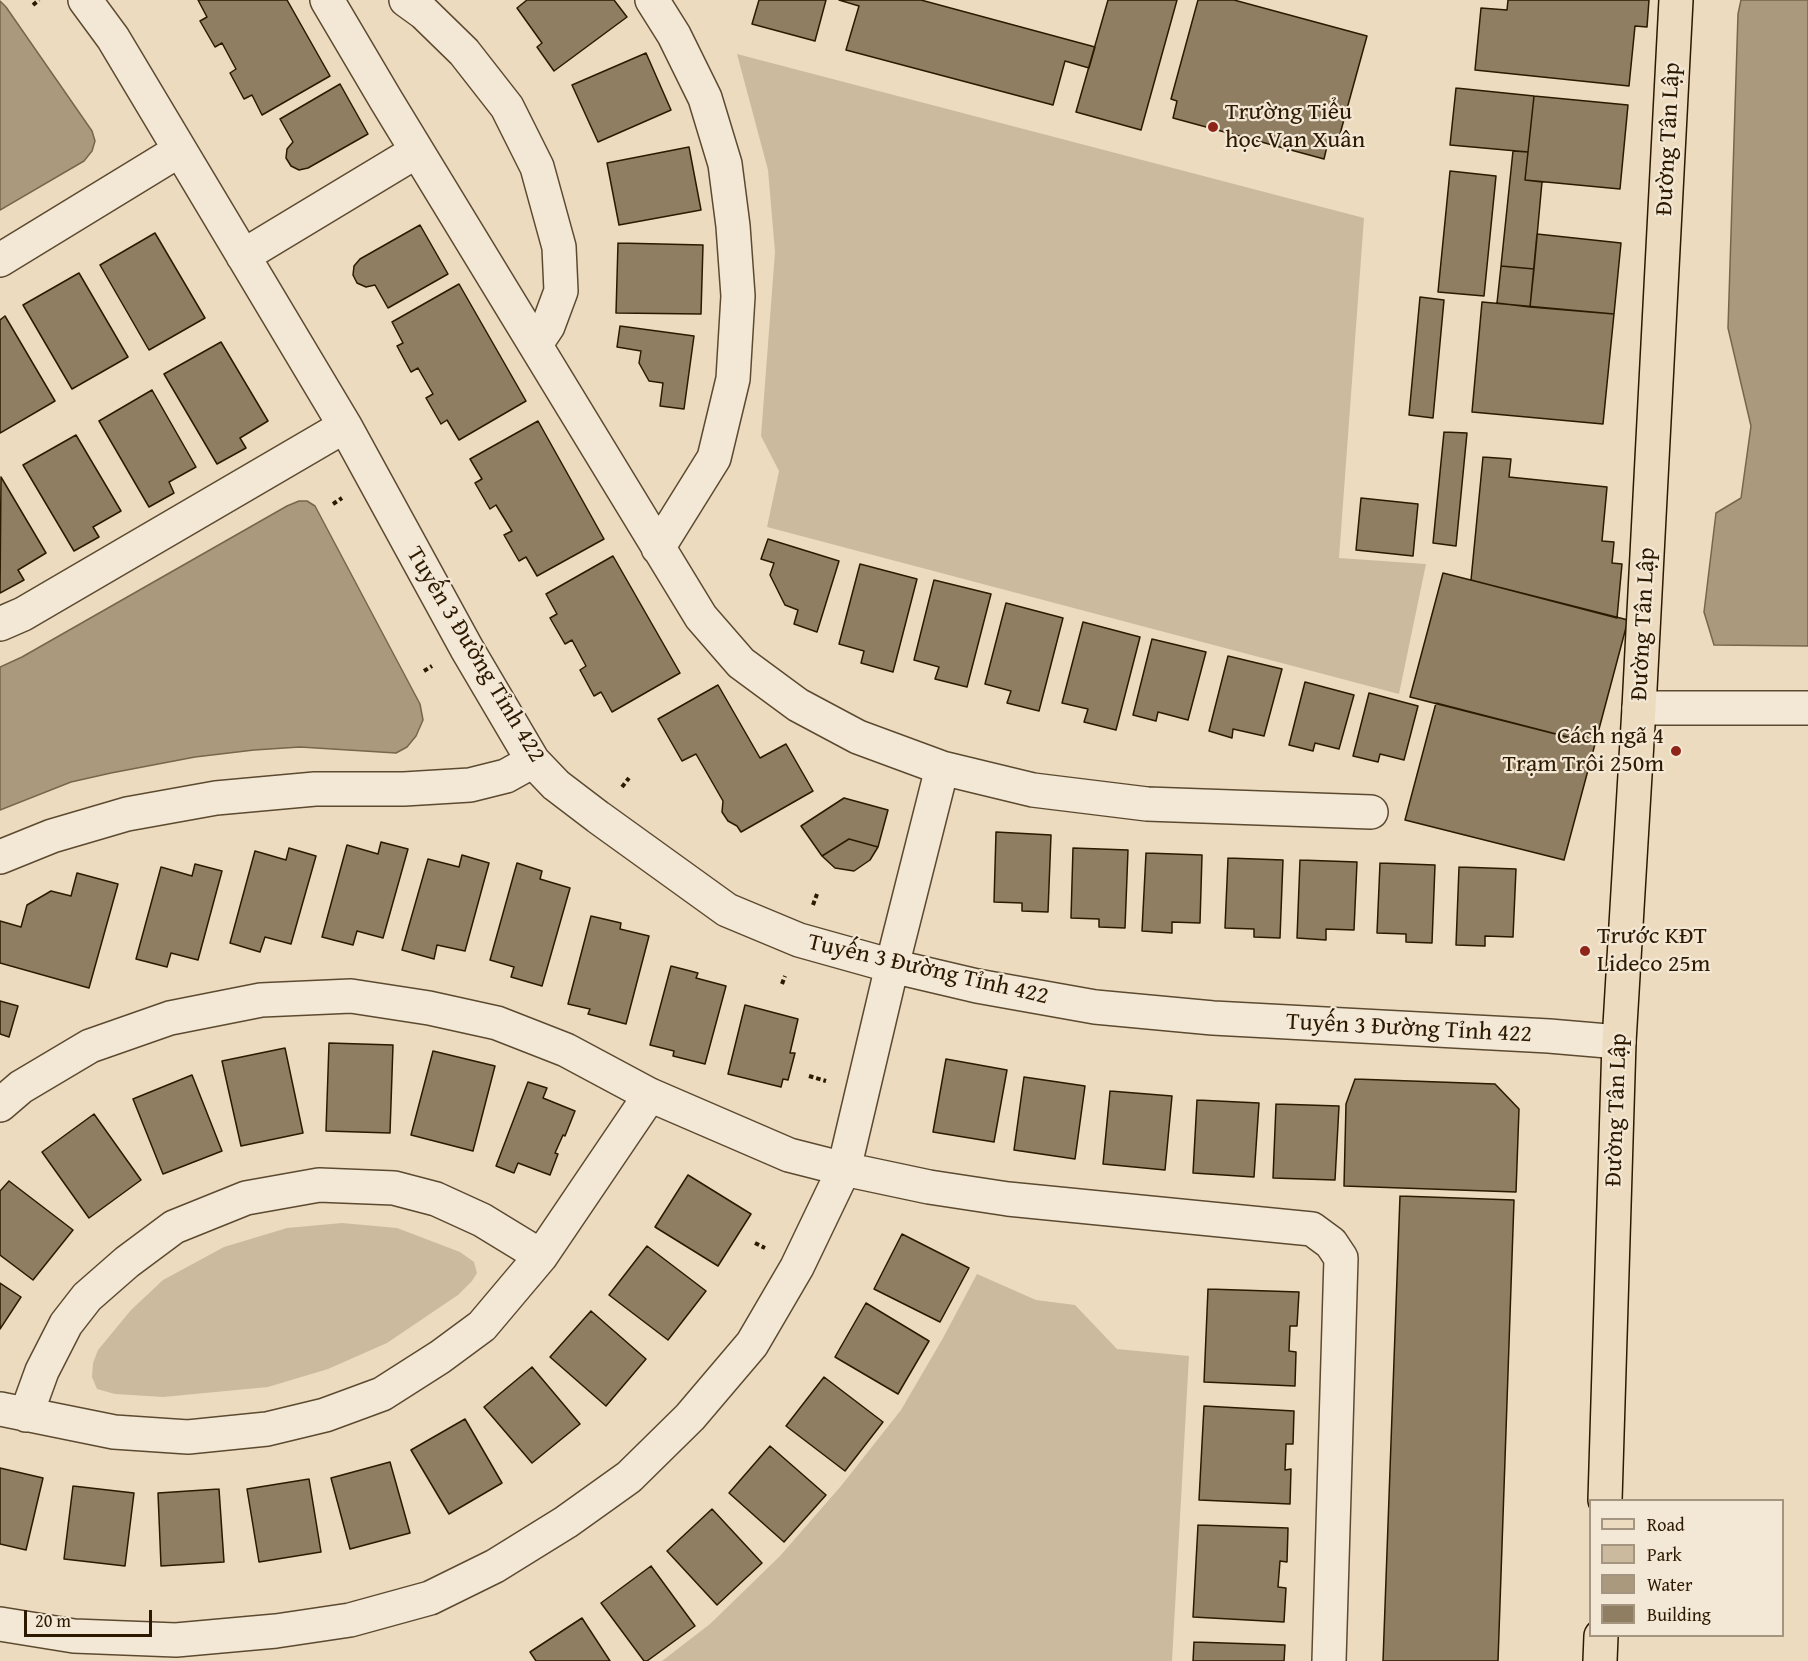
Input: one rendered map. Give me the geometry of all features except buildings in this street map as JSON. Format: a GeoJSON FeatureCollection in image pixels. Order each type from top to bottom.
{"type":"FeatureCollection","features":[{"type":"Feature","properties":{"kind":"main road","name":"Đường Tân Lập"},"geometry":{"type":"LineString","coordinates":[[1605,1499],[1619,1042],[1676,0]]}},
{"type":"Feature","properties":{"kind":"main road"},"geometry":{"type":"LineString","coordinates":[[1600,1661],[1601,1637]]}},
{"type":"Feature","properties":{"kind":"street","name":"Tuyến 3 Đường Tỉnh 422"},"geometry":{"type":"LineString","coordinates":[[85,0],[113,38],[345,426],[467,649],[533,761],[556,785],[727,910],[799,940],[892,966],[977,986],[1095,1007],[1213,1018],[1549,1036],[1619,1042]]}},
{"type":"Feature","properties":{"kind":"street"},"geometry":{"type":"LineString","coordinates":[[327,0],[701,617],[741,663],[798,705],[858,737],[942,768],[1033,790],[1147,804],[1371,812]]}},
{"type":"Feature","properties":{"kind":"street"},"geometry":{"type":"LineString","coordinates":[[406,0],[424,13],[464,52],[500,98],[507,107],[537,168],[559,247],[561,291],[548,326],[536,344]]}},
{"type":"Feature","properties":{"kind":"street"},"geometry":{"type":"LineString","coordinates":[[652,0],[674,35],[705,98],[725,164],[733,226],[738,296],[733,379],[714,458],[658,548]]}},
{"type":"Feature","properties":{"kind":"street"},"geometry":{"type":"LineString","coordinates":[[0,260],[180,150]]}},
{"type":"Feature","properties":{"kind":"street"},"geometry":{"type":"LineString","coordinates":[[243,256],[417,151]]}},
{"type":"Feature","properties":{"kind":"street"},"geometry":{"type":"LineString","coordinates":[[0,624],[23,614],[345,426]]}},
{"type":"Feature","properties":{"kind":"street"},"geometry":{"type":"LineString","coordinates":[[1639,708],[1808,708]]}},
{"type":"Feature","properties":{"kind":"street"},"geometry":{"type":"LineString","coordinates":[[0,857],[52,836],[127,814],[149,810],[216,798],[315,789],[404,789],[470,785],[506,776],[533,761]]}},
{"type":"Feature","properties":{"kind":"street"},"geometry":{"type":"LineString","coordinates":[[0,1624],[74,1636],[176,1640],[276,1631],[350,1620],[430,1598],[495,1566],[566,1522],[629,1477],[690,1417],[752,1344],[797,1267],[844,1169],[942,768]]}},
{"type":"Feature","properties":{"kind":"street"},"geometry":{"type":"LineString","coordinates":[[0,1105],[21,1087],[90,1046],[170,1018],[261,1000],[351,996],[429,1008],[497,1023],[566,1050],[650,1095],[789,1155],[844,1169],[929,1187],[1008,1199],[1312,1229],[1331,1243],[1341,1258],[1329,1661]]}},
{"type":"Feature","properties":{"kind":"street"},"geometry":{"type":"LineString","coordinates":[[542,1256],[473,1216],[436,1199],[394,1188],[319,1185],[246,1197],[174,1227],[127,1262],[87,1297],[66,1324],[42,1371],[13,1412],[114,1432],[188,1437],[267,1430],[325,1415],[382,1394],[483,1326],[542,1256],[650,1095]]}},
{"type":"Feature","properties":{"kind":"path"},"geometry":{"type":"LineString","coordinates":[[33,5],[39,0]]}},
{"type":"Feature","properties":{"kind":"green space"},"geometry":{"type":"Polygon","coordinates":[[[737,54],[1364,218],[1339,558],[1426,564],[1399,694],[767,527],[779,471],[761,436],[775,252],[768,170],[737,54]]]}},
{"type":"Feature","properties":{"kind":"green space"},"geometry":{"type":"Polygon","coordinates":[[[342,1223],[397,1228],[460,1252],[474,1262],[477,1273],[458,1295],[387,1343],[328,1369],[268,1387],[163,1397],[115,1394],[97,1389],[92,1377],[93,1363],[98,1350],[131,1310],[163,1280],[224,1247],[287,1228],[342,1223]]]}},
{"type":"Feature","properties":{"kind":"green space"},"geometry":{"type":"Polygon","coordinates":[[[977,1274],[1036,1300],[1075,1305],[1117,1349],[1189,1356],[1172,1661],[662,1661],[710,1624],[780,1556],[841,1486],[901,1410],[977,1274]]]}},
{"type":"Feature","properties":{"kind":"water"},"geometry":{"type":"Polygon","coordinates":[[[1741,0],[1808,0],[1808,646],[1714,645],[1704,612],[1716,513],[1741,498],[1751,426],[1728,328],[1738,14],[1741,0]]]}},
{"type":"Feature","properties":{"kind":"water"},"geometry":{"type":"Polygon","coordinates":[[[0,1],[92,131],[95,141],[92,151],[84,161],[0,210],[0,1]]]}},
{"type":"Feature","properties":{"kind":"water"},"geometry":{"type":"Polygon","coordinates":[[[299,501],[307,501],[315,506],[420,704],[423,720],[416,736],[407,747],[396,753],[300,747],[195,757],[71,782],[0,810],[0,667],[22,657],[299,501]]]}},
{"type":"Feature","properties":{"kind":"place","name":"Trường Tiểu học Vạn Xuân"},"geometry":{"type":"Point","coordinates":[1213,127]}},
{"type":"Feature","properties":{"kind":"place","name":"Cách ngã 4 Trạm Trôi 250m"},"geometry":{"type":"Point","coordinates":[1676,751]}},
{"type":"Feature","properties":{"kind":"place","name":"Trước KĐT Lideco 25m"},"geometry":{"type":"Point","coordinates":[1585,951]}}]}
